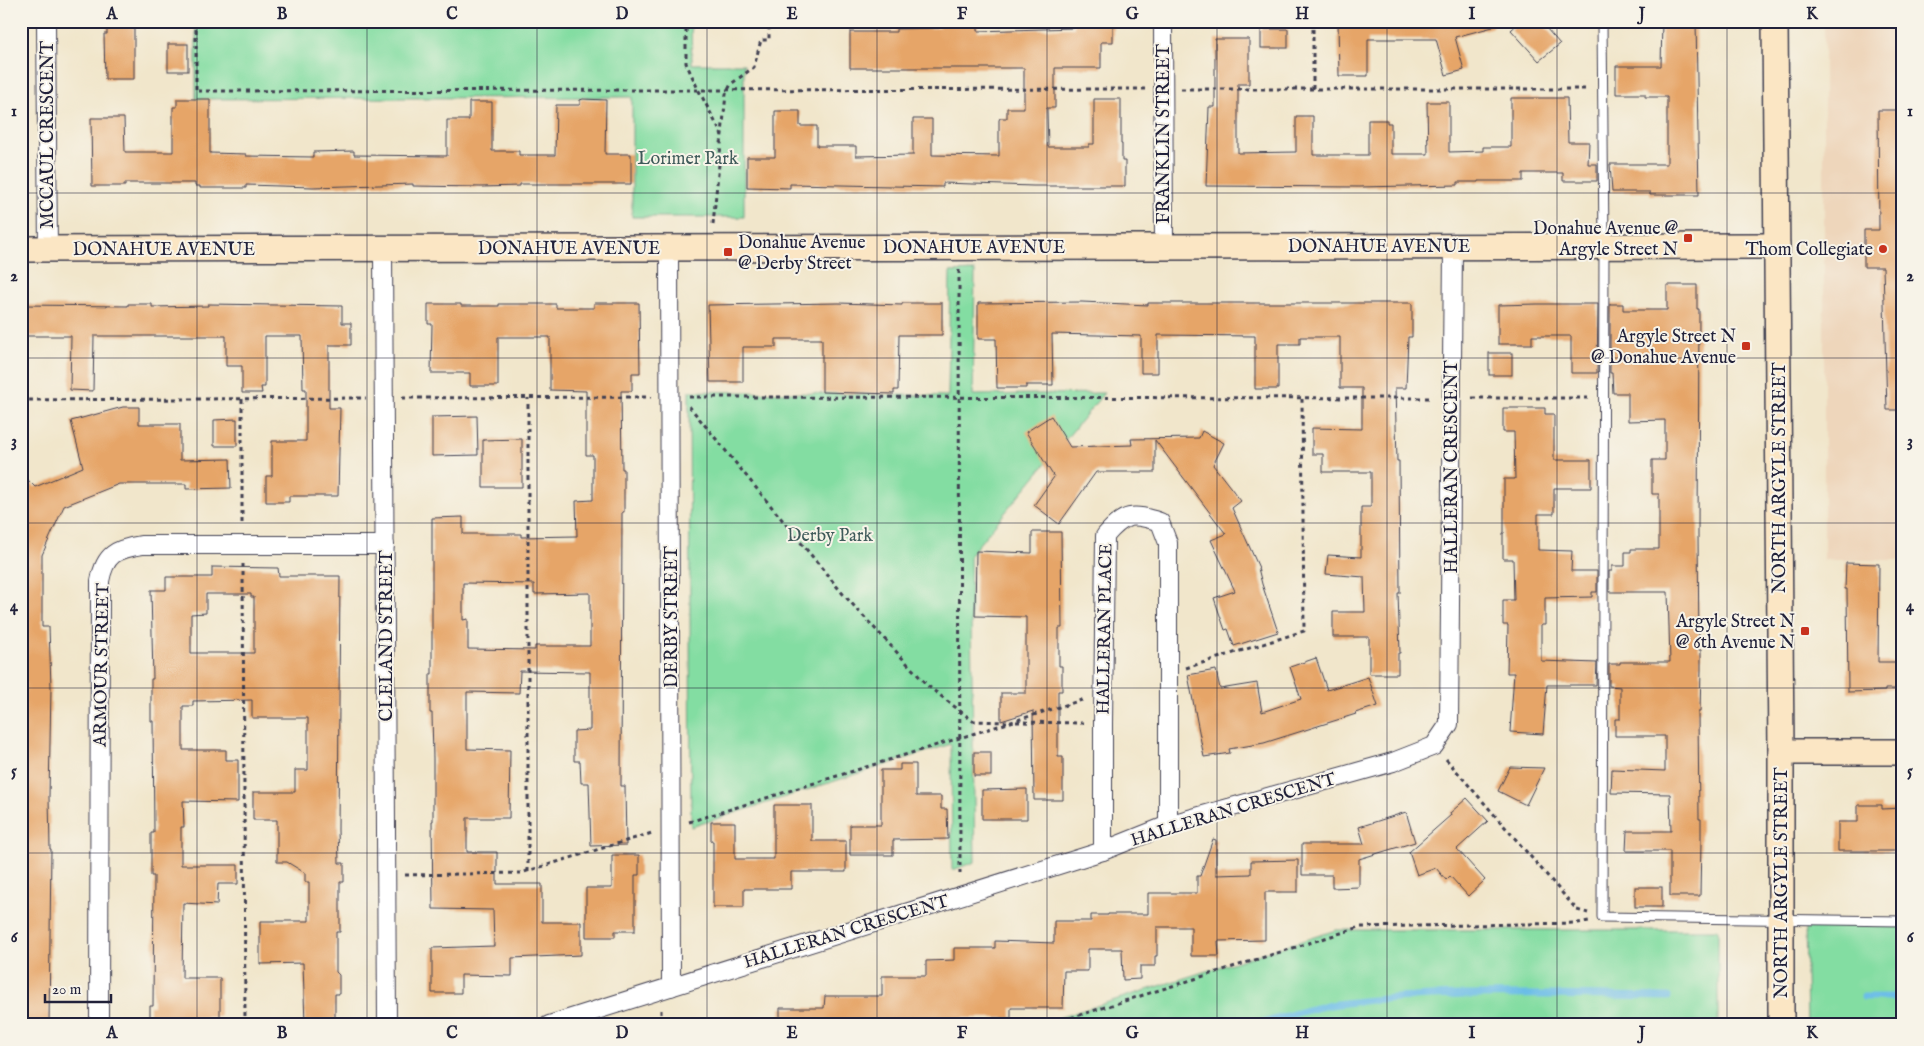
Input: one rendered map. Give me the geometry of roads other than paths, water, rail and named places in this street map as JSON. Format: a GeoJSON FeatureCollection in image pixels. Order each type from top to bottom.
{"type":"FeatureCollection","features":[{"type":"Feature","properties":{"kind":"street","name":"MCCAUL CRESCENT"},"geometry":{"type":"LineString","coordinates":[[46,21],[48,249]]}},
{"type":"Feature","properties":{"kind":"street","name":"FRANKLIN STREET"},"geometry":{"type":"LineString","coordinates":[[1162,21],[1164,246]]}},
{"type":"Feature","properties":{"kind":"street","name":"NORTH ARGYLE STREET"},"geometry":{"type":"LineString","coordinates":[[1775,21],[1781,752],[1781,1025]]}},
{"type":"Feature","properties":{"kind":"street","name":"HALLERAN CRESCENT"},"geometry":{"type":"LineString","coordinates":[[549,1025],[1103,850],[1168,825],[1393,762],[1434,746],[1449,724],[1453,246]]}},
{"type":"Feature","properties":{"kind":"street","name":"DONAHUE AVENUE"},"geometry":{"type":"LineString","coordinates":[[21,249],[1777,246]]}},
{"type":"Feature","properties":{"kind":"street","name":"CLELAND STREET"},"geometry":{"type":"LineString","coordinates":[[383,248],[387,1025]]}},
{"type":"Feature","properties":{"kind":"street","name":"DERBY STREET"},"geometry":{"type":"LineString","coordinates":[[669,248],[671,987]]}},
{"type":"Feature","properties":{"kind":"street","name":"HALLERAN PLACE"},"geometry":{"type":"LineString","coordinates":[[1103,850],[1102,724],[1105,536],[1117,522],[1137,515],[1160,522],[1168,543],[1168,825]]}},
{"type":"Feature","properties":{"kind":"street","name":"ARMOUR STREET"},"geometry":{"type":"LineString","coordinates":[[99,1025],[100,581],[103,566],[112,553],[126,547],[142,544],[385,544]]}},
{"type":"Feature","properties":{"kind":"street"},"geometry":{"type":"LineString","coordinates":[[1781,752],[1903,752]]}},
{"type":"Feature","properties":{"kind":"lane"},"geometry":{"type":"LineString","coordinates":[[1602,21],[1604,247],[1602,917],[1781,921],[1903,921]]}},
{"type":"Feature","properties":{"kind":"waterway"},"geometry":{"type":"LineString","coordinates":[[1257,1025],[1330,1005],[1414,997],[1456,995],[1668,997]]}},
{"type":"Feature","properties":{"kind":"waterway"},"geometry":{"type":"LineString","coordinates":[[1864,997],[1903,997]]}},
{"type":"Feature","properties":{"kind":"place","name":"Donahue Avenue @ Argyle Street N"},"geometry":{"type":"Point","coordinates":[1688,238]}},
{"type":"Feature","properties":{"kind":"place","name":"Thom Collegiate"},"geometry":{"type":"Point","coordinates":[1883,249]}},
{"type":"Feature","properties":{"kind":"place","name":"Donahue Avenue @ Derby Street"},"geometry":{"type":"Point","coordinates":[728,252]}},
{"type":"Feature","properties":{"kind":"place","name":"Argyle Street N @ Donahue Avenue"},"geometry":{"type":"Point","coordinates":[1746,346]}},
{"type":"Feature","properties":{"kind":"place","name":"Argyle Street N @ 6th Avenue N"},"geometry":{"type":"Point","coordinates":[1805,631]}},
{"type":"Feature","properties":{"kind":"park label","name":"Lorimer Park"},"geometry":{"type":"Point","coordinates":[688,158]}},
{"type":"Feature","properties":{"kind":"park label","name":"Derby Park"},"geometry":{"type":"Point","coordinates":[830,535]}}]}
